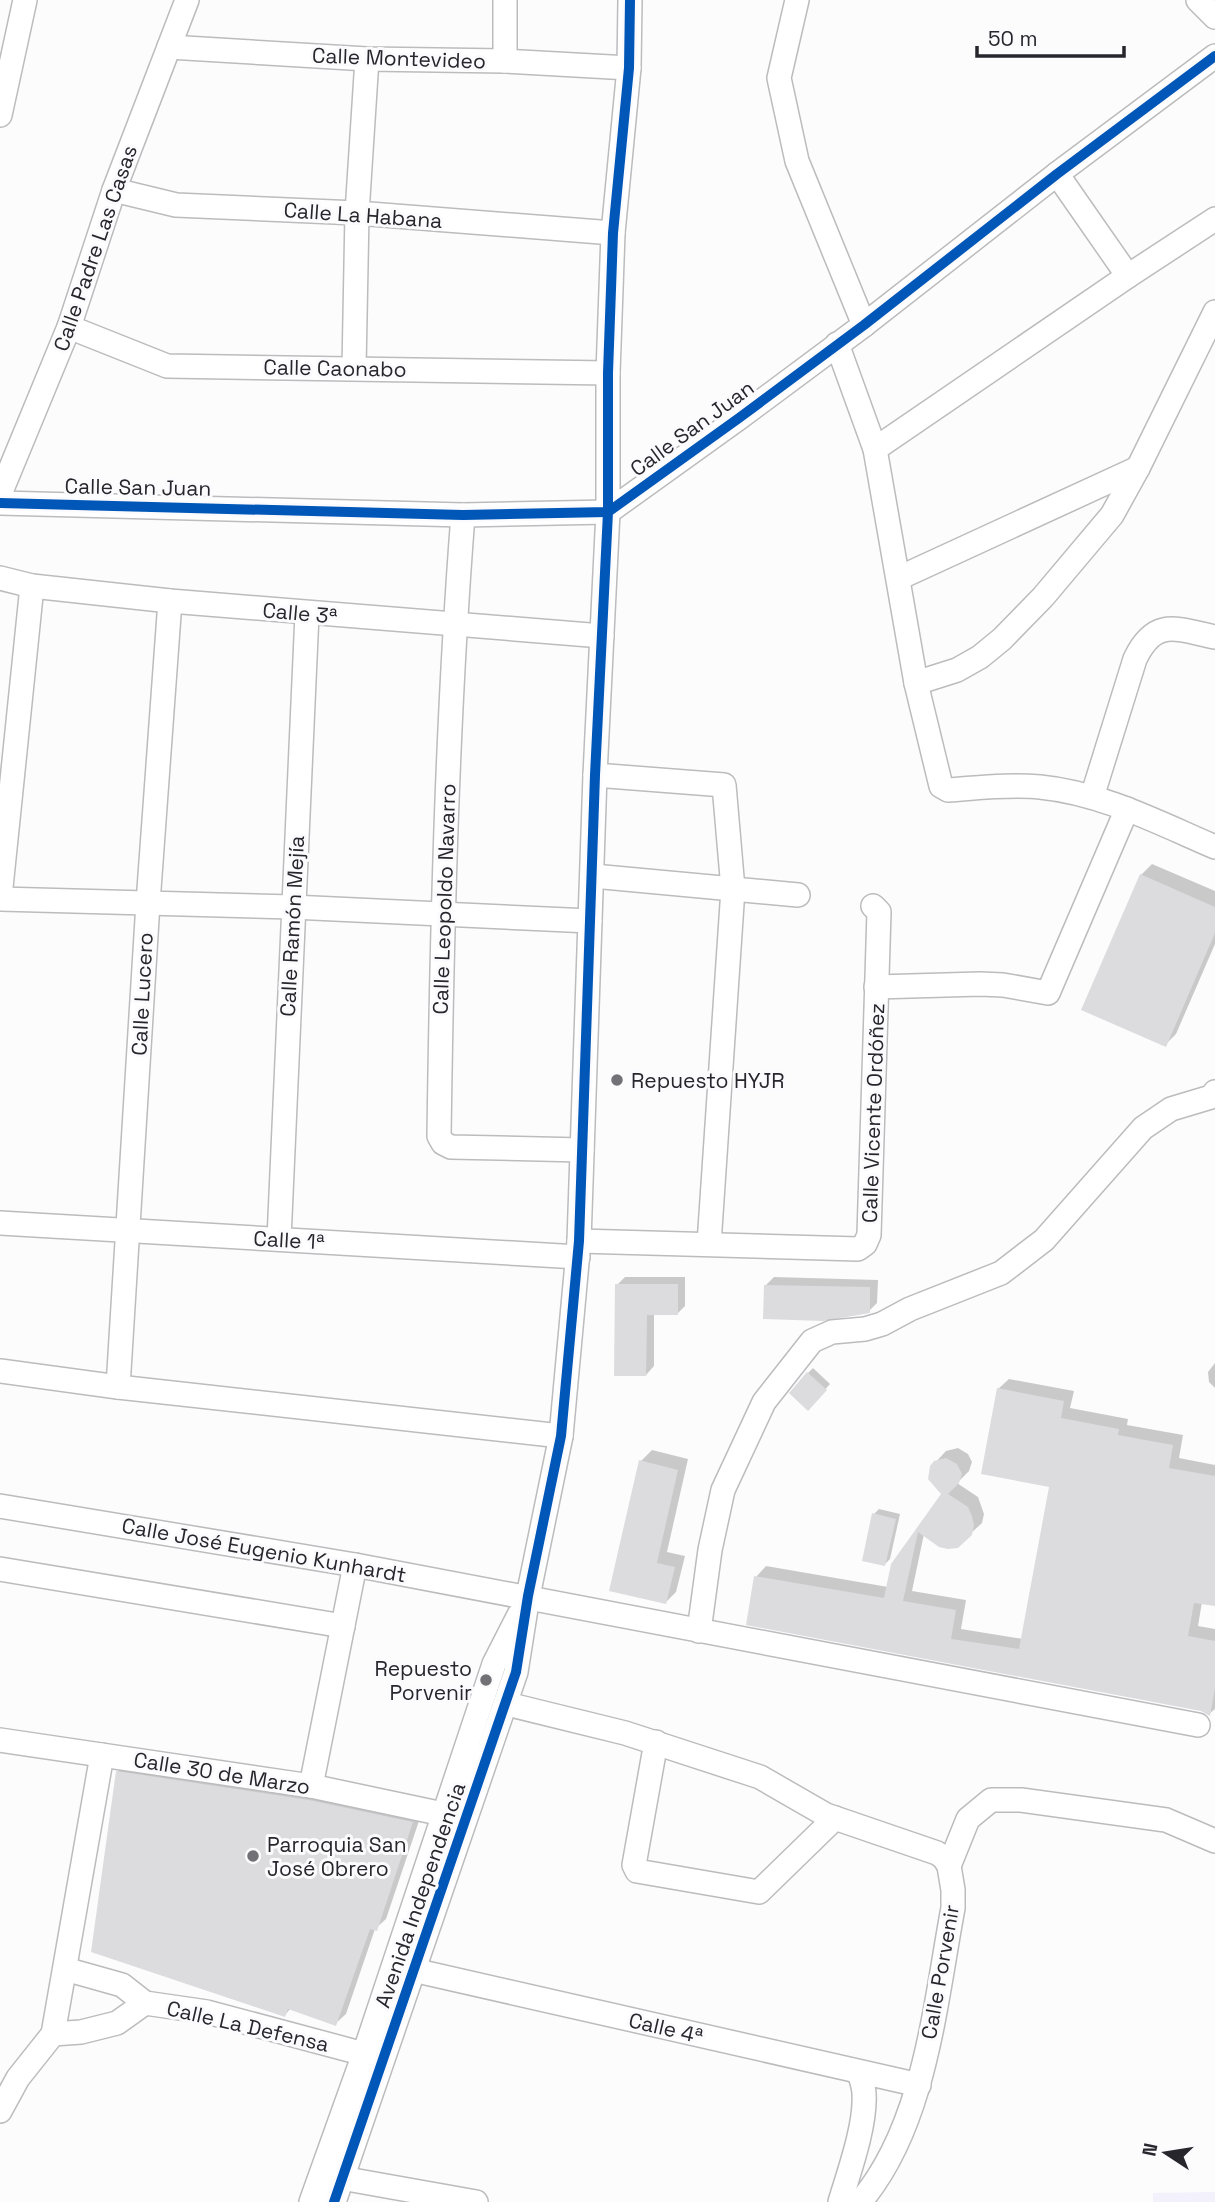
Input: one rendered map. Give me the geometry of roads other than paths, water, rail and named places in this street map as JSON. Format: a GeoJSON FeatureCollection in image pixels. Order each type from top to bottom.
{"type":"FeatureCollection","features":[{"type":"Feature","properties":{"kind":"street"},"geometry":{"type":"LineString","coordinates":[[0,115],[25,0]]}},
{"type":"Feature","properties":{"kind":"street","name":"Calle Padre Las Casas"},"geometry":{"type":"LineString","coordinates":[[0,494],[69,327],[114,190],[187,0]]}},
{"type":"Feature","properties":{"kind":"street"},"geometry":{"type":"LineString","coordinates":[[505,0],[505,61]]}},
{"type":"Feature","properties":{"kind":"street"},"geometry":{"type":"LineString","coordinates":[[528,1596],[561,1436],[579,1249],[595,775],[608,512],[608,373],[613,233],[629,68],[630,0]]}},
{"type":"Feature","properties":{"kind":"street"},"geometry":{"type":"LineString","coordinates":[[797,0],[779,78],[781,90],[797,161],[863,325]]}},
{"type":"Feature","properties":{"kind":"street"},"geometry":{"type":"LineString","coordinates":[[1198,0],[1215,17]]}},
{"type":"Feature","properties":{"kind":"street","name":"Calle Montevideo"},"geometry":{"type":"LineString","coordinates":[[169,47],[366,59],[505,61],[629,68]]}},
{"type":"Feature","properties":{"kind":"street","name":"Calle San Juan"},"geometry":{"type":"LineString","coordinates":[[0,503],[463,514],[608,512],[863,325],[1057,174],[1215,56]]}},
{"type":"Feature","properties":{"kind":"street"},"geometry":{"type":"LineString","coordinates":[[354,368],[357,214],[366,59]]}},
{"type":"Feature","properties":{"kind":"street"},"geometry":{"type":"LineString","coordinates":[[1057,174],[1128,276]]}},
{"type":"Feature","properties":{"kind":"street","name":"Calle La Habana"},"geometry":{"type":"LineString","coordinates":[[114,190],[176,205],[357,214],[613,233]]}},
{"type":"Feature","properties":{"kind":"street"},"geometry":{"type":"LineString","coordinates":[[875,449],[1215,219]]}},
{"type":"Feature","properties":{"kind":"street"},"geometry":{"type":"LineString","coordinates":[[916,683],[957,670],[980,657],[1002,639],[1043,597],[1112,516],[1215,313]]}},
{"type":"Feature","properties":{"kind":"street","name":"Calle Caonabo"},"geometry":{"type":"LineString","coordinates":[[69,327],[167,366],[608,373]]}},
{"type":"Feature","properties":{"kind":"street"},"geometry":{"type":"LineString","coordinates":[[837,344],[875,449],[916,683],[941,786],[944,789],[1026,786],[1092,797],[1215,847]]}},
{"type":"Feature","properties":{"kind":"street"},"geometry":{"type":"LineString","coordinates":[[899,578],[1138,468]]}},
{"type":"Feature","properties":{"kind":"street","name":"Calle Leopoldo Navarro"},"geometry":{"type":"LineString","coordinates":[[463,514],[454,625],[442,916],[439,1136],[443,1143],[450,1147],[582,1150]]}},
{"type":"Feature","properties":{"kind":"street","name":"Calle 3ª"},"geometry":{"type":"LineString","coordinates":[[0,578],[32,586],[170,601],[602,636]]}},
{"type":"Feature","properties":{"kind":"street"},"geometry":{"type":"LineString","coordinates":[[32,586],[0,898],[292,907],[590,921]]}},
{"type":"Feature","properties":{"kind":"street","name":"Calle Lucero"},"geometry":{"type":"LineString","coordinates":[[118,1387],[170,601]]}},
{"type":"Feature","properties":{"kind":"street","name":"Calle Ramón Mejía"},"geometry":{"type":"LineString","coordinates":[[278,1240],[307,614]]}},
{"type":"Feature","properties":{"kind":"street"},"geometry":{"type":"LineString","coordinates":[[1092,797],[1135,659],[1143,642],[1156,631],[1175,629],[1215,637]]}},
{"type":"Feature","properties":{"kind":"street"},"geometry":{"type":"LineString","coordinates":[[595,775],[724,785],[733,889],[709,1244]]}},
{"type":"Feature","properties":{"kind":"street"},"geometry":{"type":"LineString","coordinates":[[876,987],[979,984],[1003,985],[1048,993],[1127,809]]}},
{"type":"Feature","properties":{"kind":"street"},"geometry":{"type":"LineString","coordinates":[[593,876],[798,895]]}},
{"type":"Feature","properties":{"kind":"street","name":"Calle Vicente Ordóñez"},"geometry":{"type":"LineString","coordinates":[[579,1249],[709,1244],[858,1249],[865,1244],[869,1236],[879,912],[873,906]]}},
{"type":"Feature","properties":{"kind":"street"},"geometry":{"type":"LineString","coordinates":[[699,1631],[710,1550],[723,1490],[764,1402],[812,1341],[832,1332],[865,1329],[882,1324],[910,1309],[1002,1273],[1044,1240],[1143,1128],[1171,1109],[1211,1097],[1215,1092]]}},
{"type":"Feature","properties":{"kind":"street","name":"Calle 1ª"},"geometry":{"type":"LineString","coordinates":[[0,1223],[278,1240],[579,1249]]}},
{"type":"Feature","properties":{"kind":"street"},"geometry":{"type":"LineString","coordinates":[[0,1371],[118,1387],[561,1436]]}},
{"type":"Feature","properties":{"kind":"street","name":"Calle José Eugenio Kunhardt"},"geometry":{"type":"LineString","coordinates":[[0,1506],[528,1596],[1198,1726]]}},
{"type":"Feature","properties":{"kind":"street"},"geometry":{"type":"LineString","coordinates":[[311,1786],[355,1565]]}},
{"type":"Feature","properties":{"kind":"street"},"geometry":{"type":"LineString","coordinates":[[0,1569],[343,1626]]}},
{"type":"Feature","properties":{"kind":"street","name":"Avenida Independencia"},"geometry":{"type":"LineString","coordinates":[[311,2202],[331,2177],[413,1970],[507,1704],[516,1672],[528,1596]]}},
{"type":"Feature","properties":{"kind":"street","name":"Avenida Independencia"},"geometry":{"type":"LineString","coordinates":[[334,2202],[331,2177],[364,2054],[494,1664],[528,1596]]}},
{"type":"Feature","properties":{"kind":"street"},"geometry":{"type":"LineString","coordinates":[[507,1704],[656,1742],[765,1779],[811,1808],[937,1853],[944,1858],[948,1866]]}},
{"type":"Feature","properties":{"kind":"street","name":"Calle 30 de Marzo"},"geometry":{"type":"LineString","coordinates":[[0,1740],[311,1786],[443,1814]]}},
{"type":"Feature","properties":{"kind":"street"},"geometry":{"type":"LineString","coordinates":[[656,1742],[634,1865],[637,1871],[759,1892],[835,1818]]}},
{"type":"Feature","properties":{"kind":"street"},"geometry":{"type":"LineString","coordinates":[[0,2111],[9,2075],[53,2034],[102,1755]]}},
{"type":"Feature","properties":{"kind":"street"},"geometry":{"type":"LineString","coordinates":[[948,1866],[968,1819],[991,1800],[1021,1800],[1166,1821],[1215,1841]]}},
{"type":"Feature","properties":{"kind":"street","name":"Calle Porvenir"},"geometry":{"type":"LineString","coordinates":[[860,2202],[870,2191],[898,2140],[919,2085],[953,1909],[953,1890],[948,1866]]}},
{"type":"Feature","properties":{"kind":"street"},"geometry":{"type":"LineString","coordinates":[[65,1969],[122,1985],[145,2003]]}},
{"type":"Feature","properties":{"kind":"street","name":"Calle 4ª"},"geometry":{"type":"LineString","coordinates":[[413,1970],[919,2085]]}},
{"type":"Feature","properties":{"kind":"street","name":"Calle La Defensa"},"geometry":{"type":"LineString","coordinates":[[53,2034],[81,2032],[117,2023],[145,2003],[207,2012],[364,2054]]}},
{"type":"Feature","properties":{"kind":"street"},"geometry":{"type":"LineString","coordinates":[[840,2202],[863,2113],[864,2093],[859,2072]]}},
{"type":"Feature","properties":{"kind":"street"},"geometry":{"type":"LineString","coordinates":[[331,2177],[477,2202]]}},
{"type":"Feature","properties":{"kind":"place","name":"Repuesto HYJR"},"geometry":{"type":"Point","coordinates":[617,1080]}},
{"type":"Feature","properties":{"kind":"place","name":"Repuesto Porvenir"},"geometry":{"type":"Point","coordinates":[486,1680]}},
{"type":"Feature","properties":{"kind":"place","name":"Parroquia San José Obrero"},"geometry":{"type":"Point","coordinates":[253,1856]}}]}
